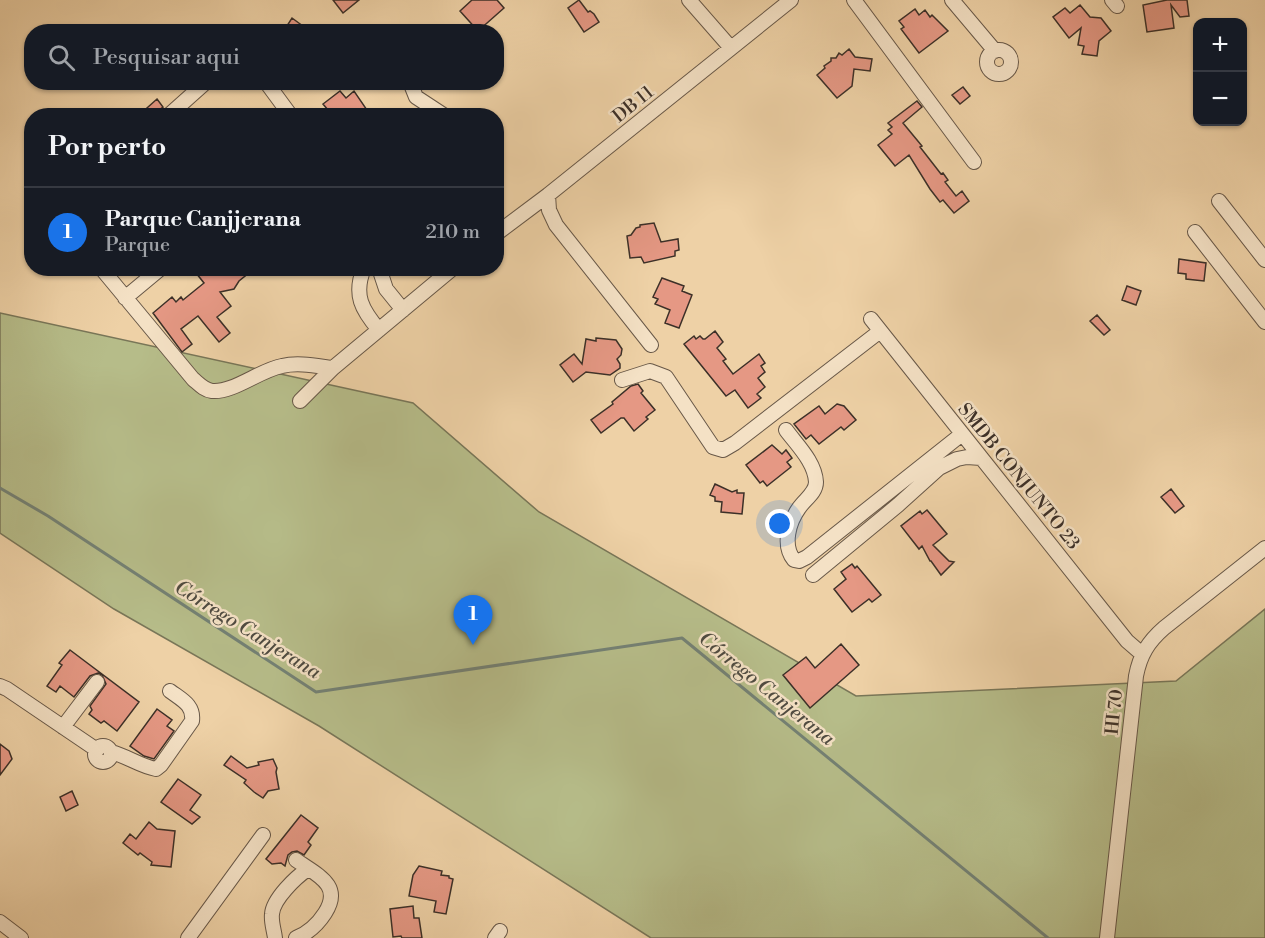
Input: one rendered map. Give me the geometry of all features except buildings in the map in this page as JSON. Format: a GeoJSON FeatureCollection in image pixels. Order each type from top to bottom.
{"type":"FeatureCollection","features":[{"type":"Feature","properties":{"kind":"street"},"geometry":{"type":"LineString","coordinates":[[688,0],[731,48]]}},
{"type":"Feature","properties":{"kind":"street","name":"DB 11"},"geometry":{"type":"LineString","coordinates":[[504,228],[791,0]]}},
{"type":"Feature","properties":{"kind":"street"},"geometry":{"type":"LineString","coordinates":[[854,0],[974,162]]}},
{"type":"Feature","properties":{"kind":"street"},"geometry":{"type":"LineString","coordinates":[[952,0],[995,51]]}},
{"type":"Feature","properties":{"kind":"street"},"geometry":{"type":"LineString","coordinates":[[177,108],[197,90]]}},
{"type":"Feature","properties":{"kind":"street"},"geometry":{"type":"LineString","coordinates":[[272,90],[285,108]]}},
{"type":"Feature","properties":{"kind":"street"},"geometry":{"type":"LineString","coordinates":[[413,90],[416,97],[433,108]]}},
{"type":"Feature","properties":{"kind":"street"},"geometry":{"type":"LineString","coordinates":[[548,195],[549,210],[556,225],[651,345]]}},
{"type":"Feature","properties":{"kind":"street"},"geometry":{"type":"LineString","coordinates":[[1219,201],[1265,260]]}},
{"type":"Feature","properties":{"kind":"street"},"geometry":{"type":"LineString","coordinates":[[1196,232],[1265,322]]}},
{"type":"Feature","properties":{"kind":"street"},"geometry":{"type":"LineString","coordinates":[[107,276],[193,379],[204,389],[222,390],[268,369],[283,365],[333,368]]}},
{"type":"Feature","properties":{"kind":"street"},"geometry":{"type":"LineString","coordinates":[[125,298],[151,276]]}},
{"type":"Feature","properties":{"kind":"street"},"geometry":{"type":"LineString","coordinates":[[361,276],[361,305],[379,330]]}},
{"type":"Feature","properties":{"kind":"street"},"geometry":{"type":"LineString","coordinates":[[382,276],[386,289],[403,310]]}},
{"type":"Feature","properties":{"kind":"street"},"geometry":{"type":"LineString","coordinates":[[300,401],[333,368],[443,276]]}},
{"type":"Feature","properties":{"kind":"street","name":"SMDB CONJUNTO 23"},"geometry":{"type":"LineString","coordinates":[[871,319],[879,332],[1127,641],[1142,654]]}},
{"type":"Feature","properties":{"kind":"street"},"geometry":{"type":"LineString","coordinates":[[622,380],[650,371],[666,377],[713,447],[723,450],[879,332]]}},
{"type":"Feature","properties":{"kind":"street"},"geometry":{"type":"LineString","coordinates":[[786,430],[809,459],[816,479],[815,489],[799,507],[789,530],[787,543],[789,553],[794,560],[799,561],[962,434]]}},
{"type":"Feature","properties":{"kind":"street"},"geometry":{"type":"LineString","coordinates":[[813,575],[939,468],[957,459],[981,458]]}},
{"type":"Feature","properties":{"kind":"street","name":"HI 70"},"geometry":{"type":"LineString","coordinates":[[1107,938],[1136,676],[1142,654],[1152,638],[1265,548]]}},
{"type":"Feature","properties":{"kind":"street"},"geometry":{"type":"LineString","coordinates":[[63,726],[97,682]]}},
{"type":"Feature","properties":{"kind":"street"},"geometry":{"type":"LineString","coordinates":[[0,686],[104,751],[122,755],[146,768],[156,769],[192,721],[193,714],[190,706],[170,692]]}},
{"type":"Feature","properties":{"kind":"street"},"geometry":{"type":"LineString","coordinates":[[188,938],[263,835]]}},
{"type":"Feature","properties":{"kind":"street"},"geometry":{"type":"LineString","coordinates":[[296,860],[330,888],[332,900],[321,920],[309,931],[296,938]]}},
{"type":"Feature","properties":{"kind":"street"},"geometry":{"type":"LineString","coordinates":[[275,938],[272,912],[275,905],[293,882],[308,869]]}},
{"type":"Feature","properties":{"kind":"street"},"geometry":{"type":"LineString","coordinates":[[0,922],[21,938]]}},
{"type":"Feature","properties":{"kind":"green space"},"geometry":{"type":"Polygon","coordinates":[[[0,313],[413,403],[539,512],[856,696],[1176,681],[1265,609],[1265,938],[651,938],[319,726],[114,609],[0,533],[0,313]]]}},
{"type":"Feature","properties":{"kind":"waterway","name":"Córrego Canjerana"},"geometry":{"type":"LineString","coordinates":[[0,488],[48,516],[316,692],[682,638],[1048,938]]}},
{"type":"Feature","properties":{"kind":"place","name":"Parque Canjjerana"},"geometry":{"type":"Point","coordinates":[473,645]}}]}
